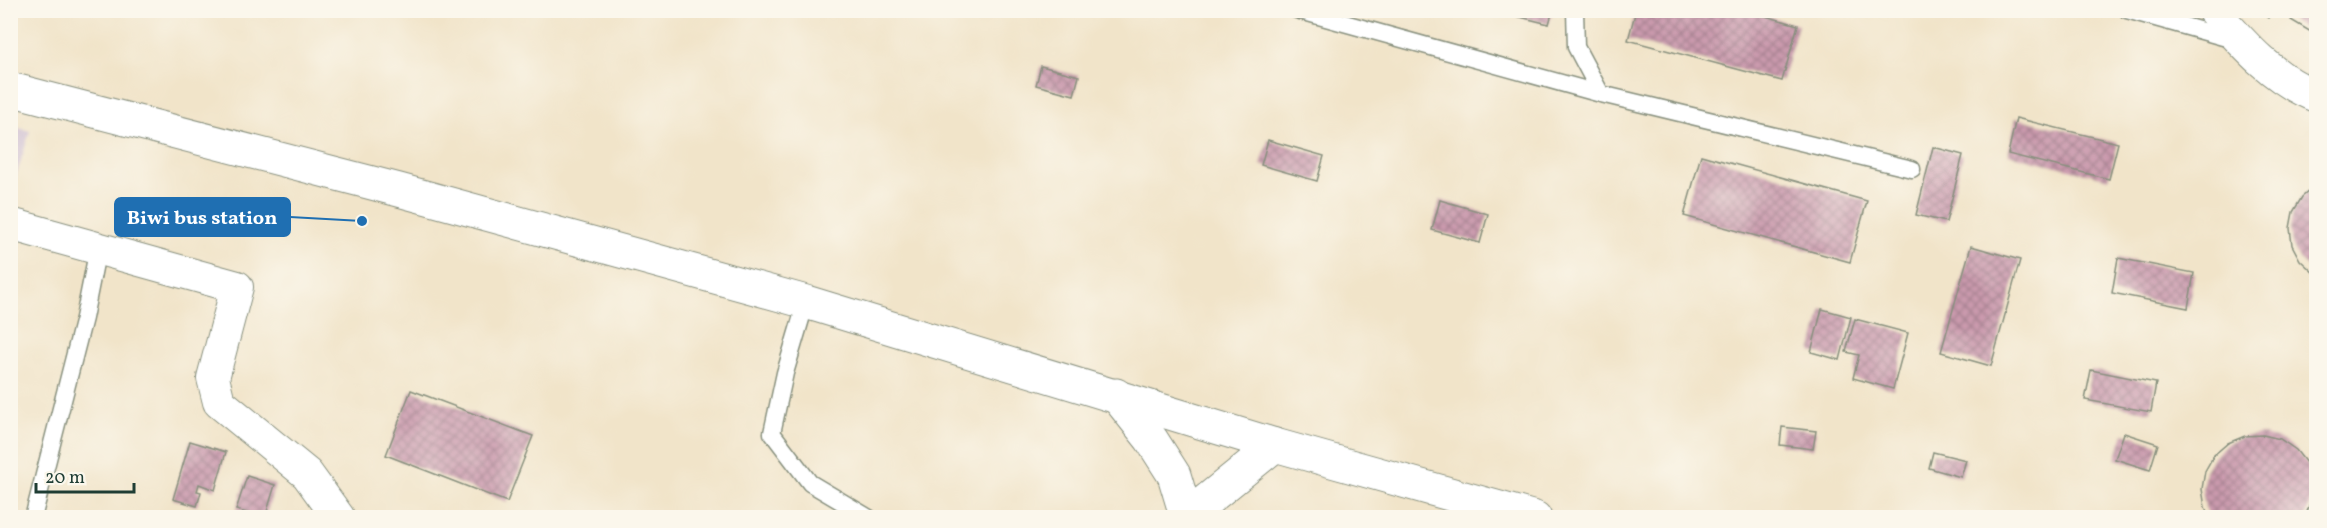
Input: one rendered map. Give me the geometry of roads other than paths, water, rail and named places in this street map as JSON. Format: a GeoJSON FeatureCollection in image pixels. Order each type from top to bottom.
{"type":"FeatureCollection","features":[{"type":"Feature","properties":{"kind":"main road"},"geometry":{"type":"LineString","coordinates":[[10,89],[399,190],[806,302],[1275,445],[1535,518]]}},
{"type":"Feature","properties":{"kind":"main road"},"geometry":{"type":"LineString","coordinates":[[1116,395],[1151,439],[1174,475],[1186,516],[1275,445]]}},
{"type":"Feature","properties":{"kind":"street"},"geometry":{"type":"LineString","coordinates":[[2213,10],[2240,41],[2276,74],[2316,96]]}},
{"type":"Feature","properties":{"kind":"street"},"geometry":{"type":"LineString","coordinates":[[10,224],[237,287],[213,378],[219,402],[307,474],[339,518]]}},
{"type":"Feature","properties":{"kind":"lane"},"geometry":{"type":"LineString","coordinates":[[1297,10],[1601,94],[1912,169]]}},
{"type":"Feature","properties":{"kind":"lane"},"geometry":{"type":"LineString","coordinates":[[1575,10],[1576,47],[1601,94]]}},
{"type":"Feature","properties":{"kind":"lane"},"geometry":{"type":"LineString","coordinates":[[2127,10],[2240,41]]}},
{"type":"Feature","properties":{"kind":"lane"},"geometry":{"type":"LineString","coordinates":[[33,518],[84,318],[98,248]]}},
{"type":"Feature","properties":{"kind":"lane"},"geometry":{"type":"LineString","coordinates":[[806,302],[785,373],[772,433],[810,483],[869,518]]}},
{"type":"Feature","properties":{"kind":"place","name":"Biwi bus station"},"geometry":{"type":"Point","coordinates":[362,221]}}]}
